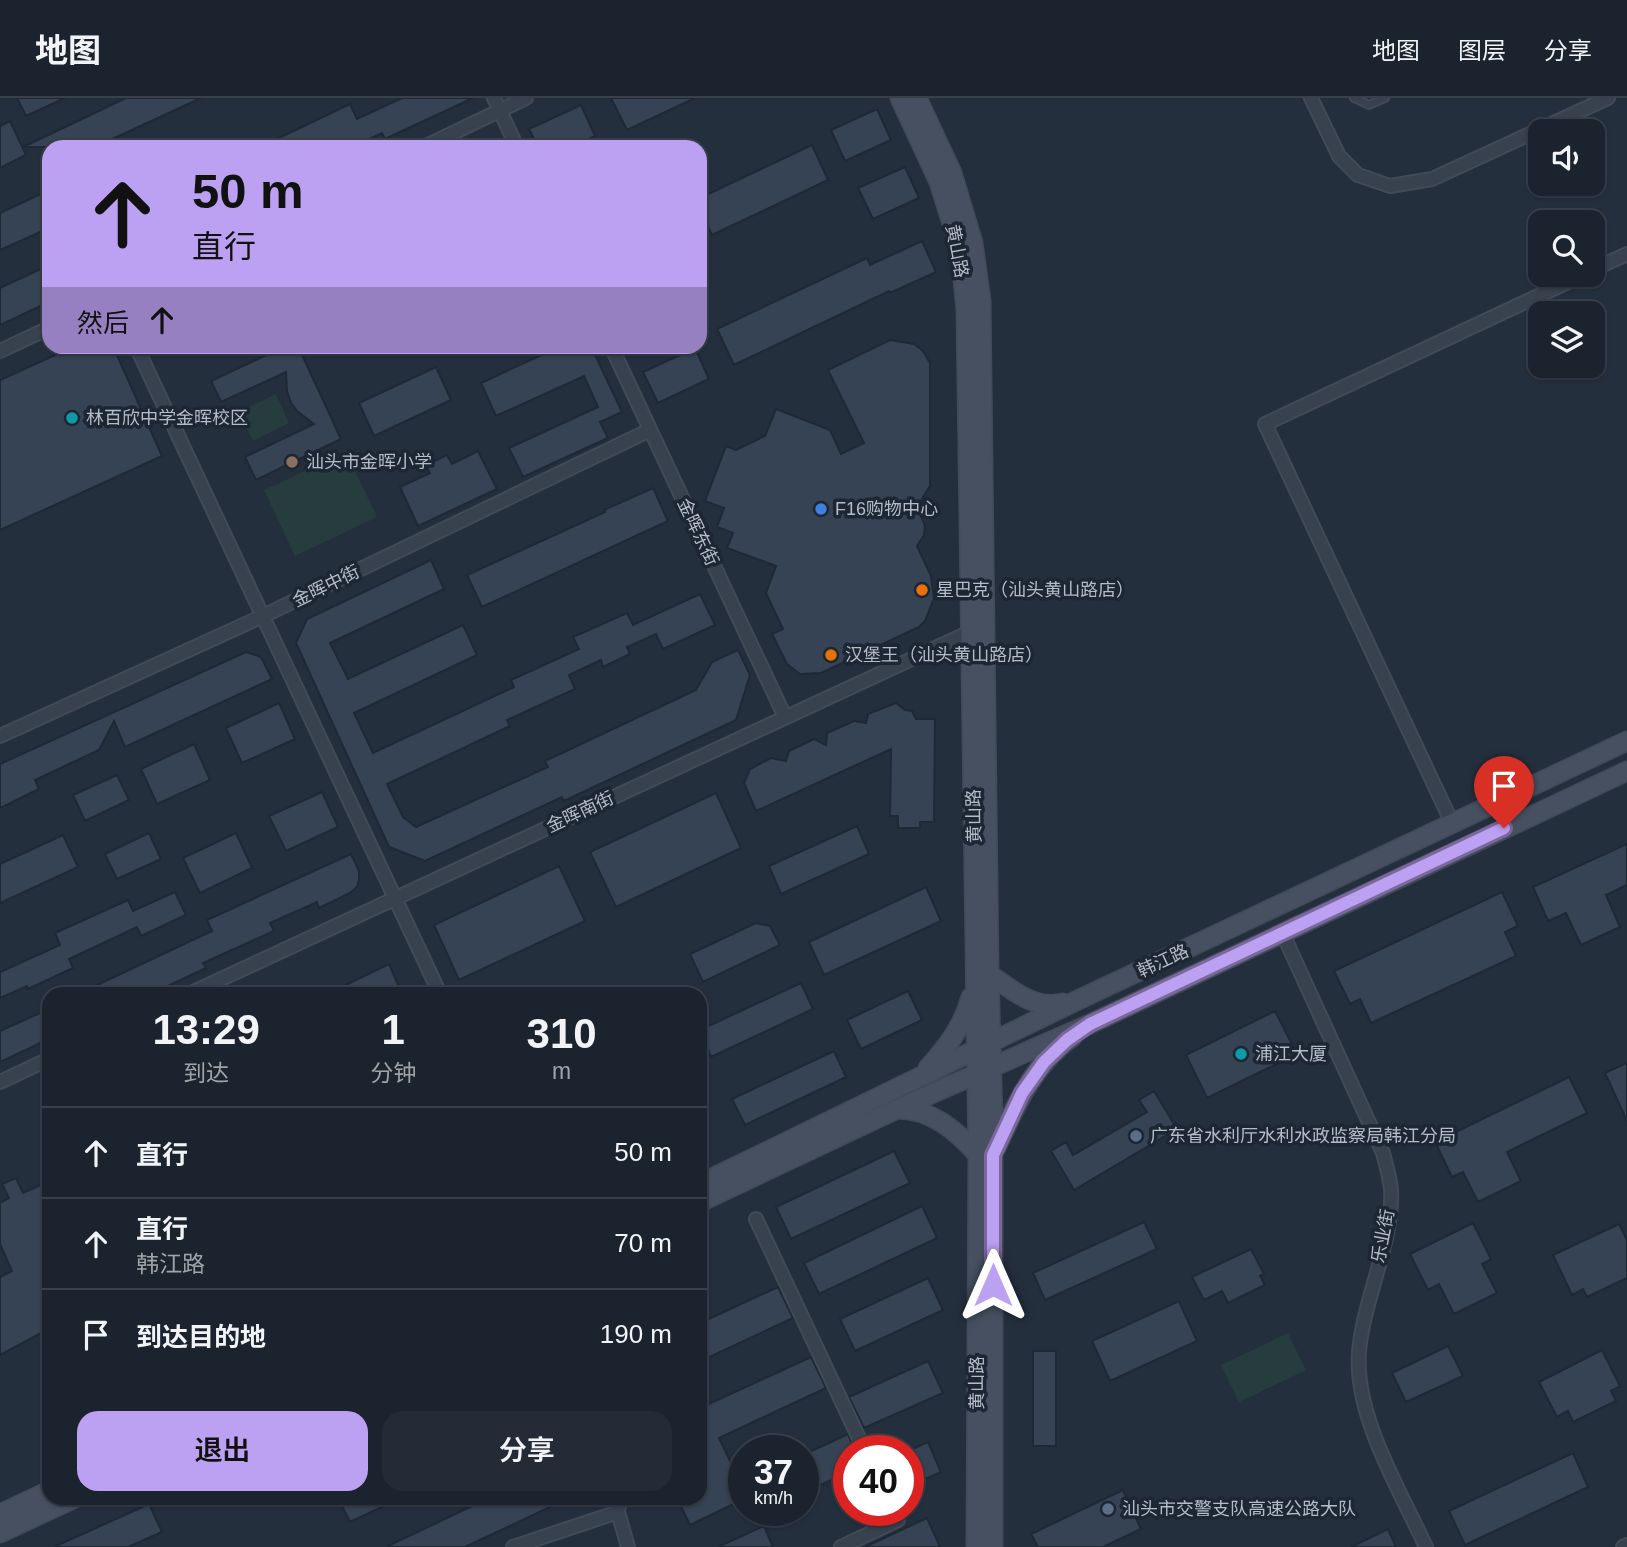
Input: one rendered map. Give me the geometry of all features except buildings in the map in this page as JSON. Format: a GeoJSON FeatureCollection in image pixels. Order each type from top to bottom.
{"type":"FeatureCollection","features":[{"type":"Feature","properties":{"kind":"street"},"geometry":{"type":"LineString","coordinates":[[494,98],[514,140]]}},
{"type":"Feature","properties":{"kind":"street"},"geometry":{"type":"LineString","coordinates":[[438,140],[526,98]]}},
{"type":"Feature","properties":{"kind":"street","name":"黄山路"},"geometry":{"type":"LineString","coordinates":[[900,98],[939,183],[960,249],[966,310],[993,1547]]}},
{"type":"Feature","properties":{"kind":"street","name":"黄山路"},"geometry":{"type":"LineString","coordinates":[[917,98],[952,173],[973,243],[981,301],[982,979]]}},
{"type":"Feature","properties":{"kind":"street"},"geometry":{"type":"LineString","coordinates":[[1311,98],[1339,156],[1358,175],[1390,186],[1433,179],[1608,98]]}},
{"type":"Feature","properties":{"kind":"street"},"geometry":{"type":"LineString","coordinates":[[1605,264],[1627,254]]}},
{"type":"Feature","properties":{"kind":"street"},"geometry":{"type":"LineString","coordinates":[[1453,825],[1265,424],[1557,287]]}},
{"type":"Feature","properties":{"kind":"street"},"geometry":{"type":"LineString","coordinates":[[0,351],[42,331]]}},
{"type":"Feature","properties":{"kind":"street"},"geometry":{"type":"LineString","coordinates":[[140,354],[437,987]]}},
{"type":"Feature","properties":{"kind":"street","name":"金晖东街"},"geometry":{"type":"LineString","coordinates":[[615,354],[785,717]]}},
{"type":"Feature","properties":{"kind":"street","name":"金晖中街"},"geometry":{"type":"LineString","coordinates":[[0,736],[263,616],[650,430]]}},
{"type":"Feature","properties":{"kind":"street","name":"金晖南街"},"geometry":{"type":"LineString","coordinates":[[204,987],[971,631]]}},
{"type":"Feature","properties":{"kind":"street","name":"韩江路"},"geometry":{"type":"LineString","coordinates":[[707,1181],[1080,999],[1627,741]]}},
{"type":"Feature","properties":{"kind":"street","name":"韩江路"},"geometry":{"type":"LineString","coordinates":[[707,1199],[897,1109],[1090,1024],[1627,771]]}},
{"type":"Feature","properties":{"kind":"street","name":"乐业街"},"geometry":{"type":"LineString","coordinates":[[1282,932],[1383,1153],[1391,1191],[1387,1226],[1364,1317],[1358,1354],[1362,1392],[1374,1436],[1426,1547]]}},
{"type":"Feature","properties":{"kind":"street"},"geometry":{"type":"LineString","coordinates":[[920,1077],[950,1045],[982,979],[1031,1002],[1052,1006],[1080,999]]}},
{"type":"Feature","properties":{"kind":"street"},"geometry":{"type":"LineString","coordinates":[[897,1109],[912,1109],[937,1119],[985,1155],[1044,1062],[1067,1040],[1090,1024]]}},
{"type":"Feature","properties":{"kind":"street"},"geometry":{"type":"LineString","coordinates":[[0,1082],[42,1062]]}},
{"type":"Feature","properties":{"kind":"street","name":"黄山路"},"geometry":{"type":"LineString","coordinates":[[976,1547],[985,1155]]}},
{"type":"Feature","properties":{"kind":"street"},"geometry":{"type":"LineString","coordinates":[[756,1219],[857,1435]]}},
{"type":"Feature","properties":{"kind":"street"},"geometry":{"type":"LineString","coordinates":[[0,1514],[42,1494]]}},
{"type":"Feature","properties":{"kind":"street"},"geometry":{"type":"LineString","coordinates":[[0,1533],[60,1505]]}},
{"type":"Feature","properties":{"kind":"street"},"geometry":{"type":"LineString","coordinates":[[619,1505],[618,1512],[628,1547]]}},
{"type":"Feature","properties":{"kind":"street"},"geometry":{"type":"LineString","coordinates":[[513,1547],[618,1512]]}},
{"type":"Feature","properties":{"kind":"street"},"geometry":{"type":"LineString","coordinates":[[841,1547],[885,1526]]}},
{"type":"Feature","properties":{"kind":"lane"},"geometry":{"type":"LineString","coordinates":[[1354,98],[1369,105],[1385,98]]}},
{"type":"Feature","properties":{"kind":"green space"},"geometry":{"type":"Polygon","coordinates":[[[276,394],[289,423],[253,441],[238,412],[276,394]]]}},
{"type":"Feature","properties":{"kind":"green space"},"geometry":{"type":"Polygon","coordinates":[[[346,452],[377,517],[295,556],[264,490],[346,452]]]}},
{"type":"Feature","properties":{"kind":"green space"},"geometry":{"type":"Polygon","coordinates":[[[1288,1333],[1306,1370],[1239,1402],[1221,1365],[1288,1333]]]}},
{"type":"Feature","properties":{"kind":"place","name":"林百欣中学金晖校区"},"geometry":{"type":"Point","coordinates":[72,418]}},
{"type":"Feature","properties":{"kind":"place","name":"汕头市金晖小学"},"geometry":{"type":"Point","coordinates":[292,462]}},
{"type":"Feature","properties":{"kind":"place","name":"F16购物中心"},"geometry":{"type":"Point","coordinates":[821,509]}},
{"type":"Feature","properties":{"kind":"place","name":"星巴克（汕头黄山路店）"},"geometry":{"type":"Point","coordinates":[922,590]}},
{"type":"Feature","properties":{"kind":"place","name":"汉堡王（汕头黄山路店）"},"geometry":{"type":"Point","coordinates":[831,655]}},
{"type":"Feature","properties":{"kind":"place","name":"浦江大厦"},"geometry":{"type":"Point","coordinates":[1241,1054]}},
{"type":"Feature","properties":{"kind":"place","name":"广东省水利厅水利水政监察局韩江分局"},"geometry":{"type":"Point","coordinates":[1136,1136]}},
{"type":"Feature","properties":{"kind":"place","name":"汕头市交警支队高速公路大队"},"geometry":{"type":"Point","coordinates":[1108,1509]}},
{"type":"Feature","properties":{"kind":"route"},"geometry":{"type":"LineString","coordinates":[[993,1285],[993,1155],[1022,1093],[1044,1062],[1067,1040],[1090,1024],[1504,828]]}}]}
